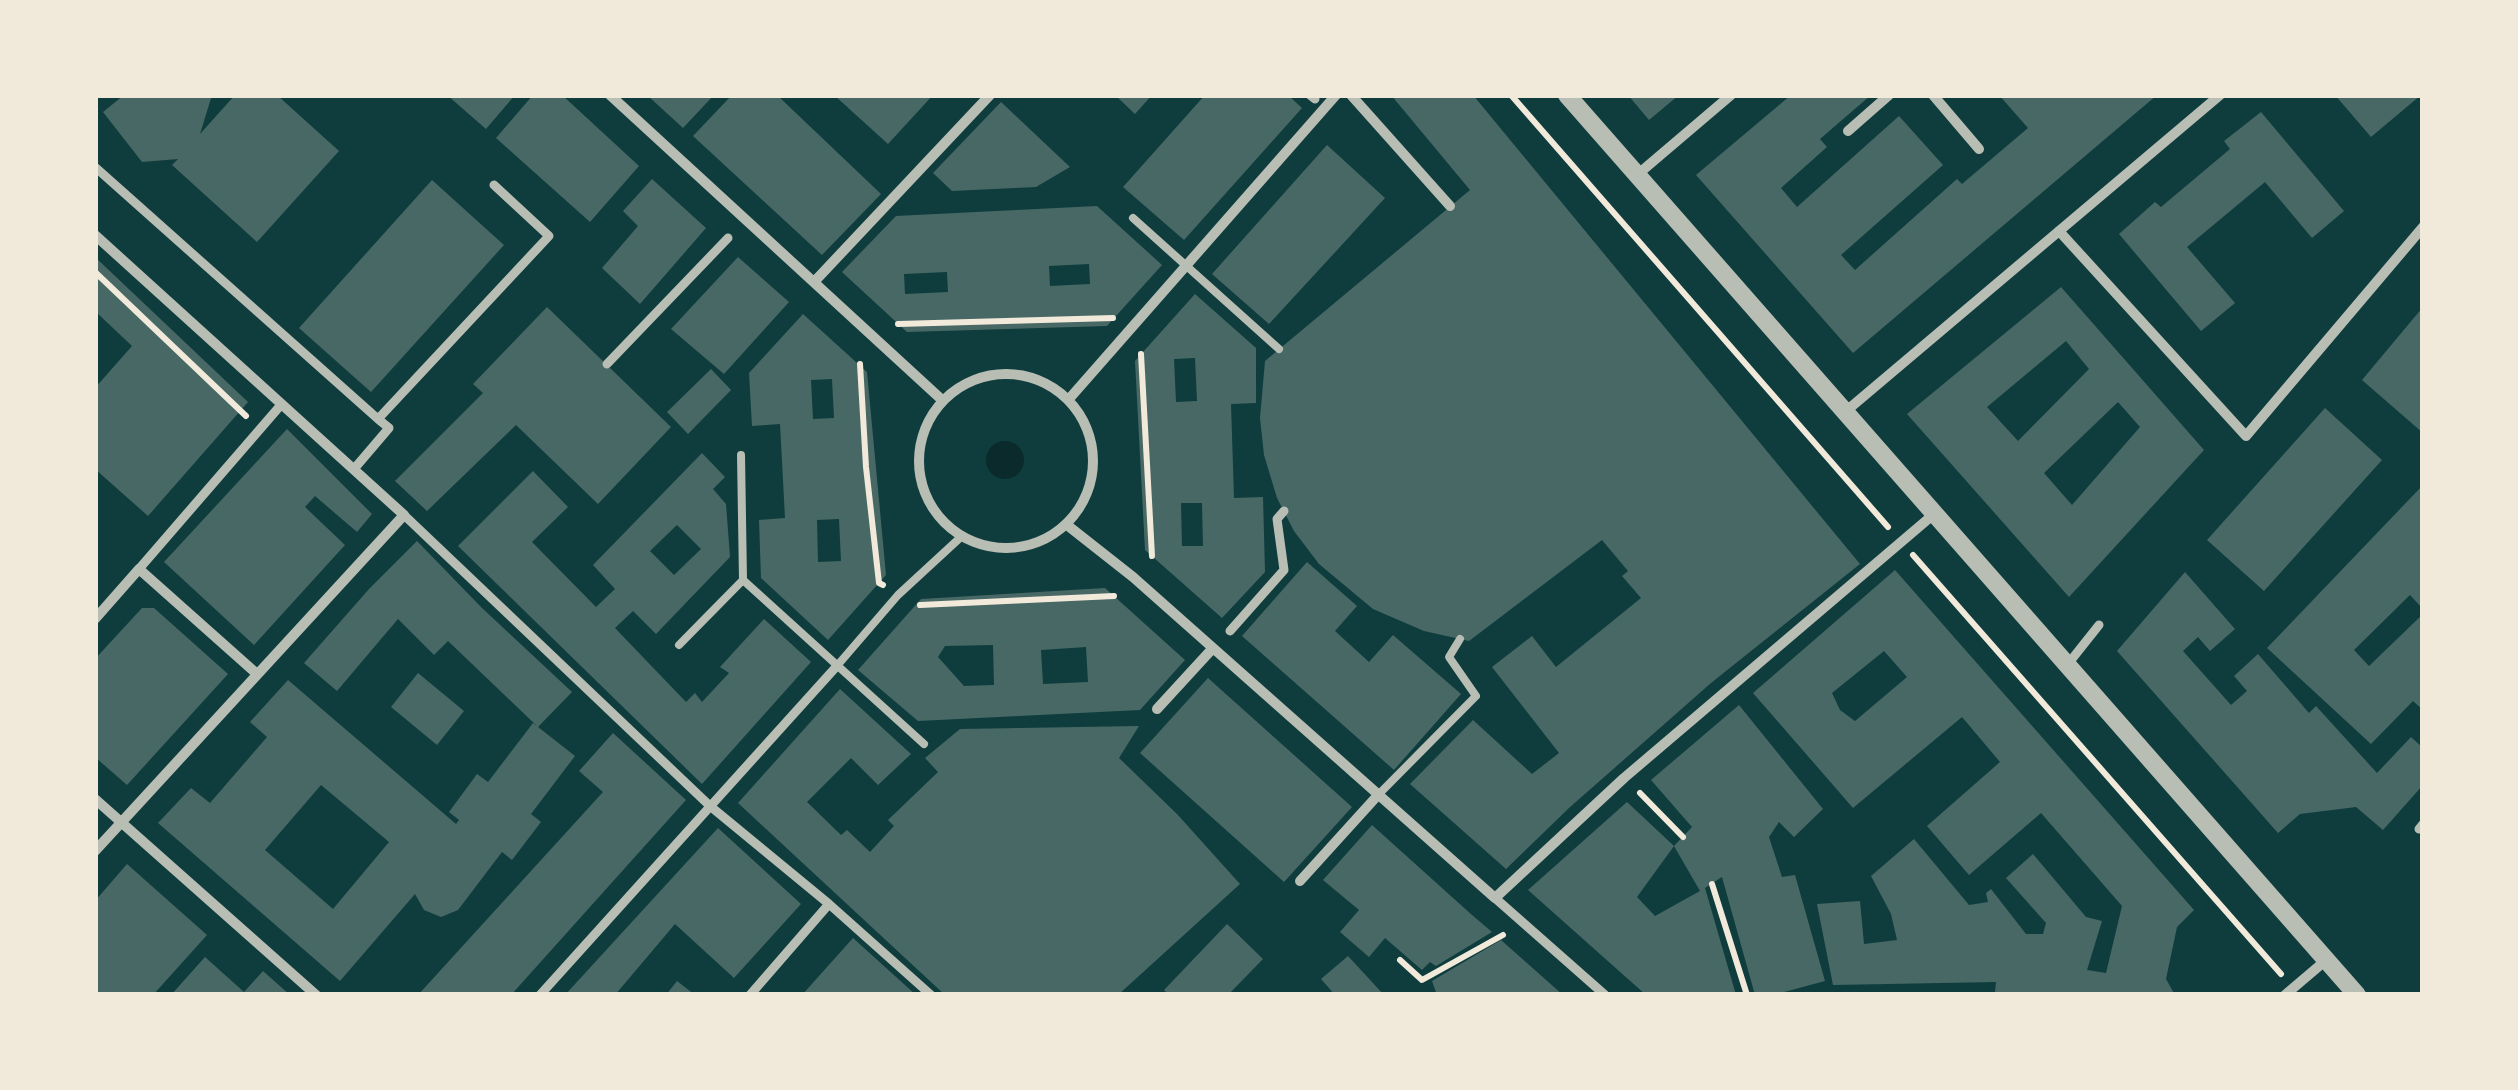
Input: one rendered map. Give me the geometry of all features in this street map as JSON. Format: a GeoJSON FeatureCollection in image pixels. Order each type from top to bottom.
{"type":"FeatureCollection","features":[{"type":"Feature","properties":{"kind":"street"},"geometry":{"type":"LineString","coordinates":[[610,95],[941,398]]}},
{"type":"Feature","properties":{"kind":"street"},"geometry":{"type":"LineString","coordinates":[[814,282],[990,95]]}},
{"type":"Feature","properties":{"kind":"street"},"geometry":{"type":"LineString","coordinates":[[1069,400],[1336,95]]}},
{"type":"Feature","properties":{"kind":"street"},"geometry":{"type":"LineString","coordinates":[[1351,95],[1450,206]]}},
{"type":"Feature","properties":{"kind":"street"},"geometry":{"type":"LineString","coordinates":[[1567,95],[2356,995]]}},
{"type":"Feature","properties":{"kind":"street"},"geometry":{"type":"LineString","coordinates":[[1637,175],[1731,95]]}},
{"type":"Feature","properties":{"kind":"street"},"geometry":{"type":"LineString","coordinates":[[1848,131],[1889,95]]}},
{"type":"Feature","properties":{"kind":"street"},"geometry":{"type":"LineString","coordinates":[[1933,95],[1979,149]]}},
{"type":"Feature","properties":{"kind":"street"},"geometry":{"type":"LineString","coordinates":[[1845,412],[2220,95]]}},
{"type":"Feature","properties":{"kind":"street"},"geometry":{"type":"LineString","coordinates":[[95,167],[389,428],[354,469]]}},
{"type":"Feature","properties":{"kind":"street"},"geometry":{"type":"LineString","coordinates":[[378,419],[549,236],[494,185]]}},
{"type":"Feature","properties":{"kind":"street"},"geometry":{"type":"LineString","coordinates":[[2059,231],[2246,436],[2423,227]]}},
{"type":"Feature","properties":{"kind":"street"},"geometry":{"type":"LineString","coordinates":[[95,236],[404,515],[710,806],[830,904],[932,995]]}},
{"type":"Feature","properties":{"kind":"street"},"geometry":{"type":"LineString","coordinates":[[607,364],[728,238]]}},
{"type":"Feature","properties":{"kind":"street"},"geometry":{"type":"LineString","coordinates":[[1006,374],[1028,376],[1069,400],[1088,428],[1094,454],[1092,480],[1084,504],[1067,524],[1044,540],[1017,548],[988,547],[962,536],[942,520],[928,499],[920,475],[920,449],[941,398],[969,379],[1006,374]]}},
{"type":"Feature","properties":{"kind":"street"},"geometry":{"type":"LineString","coordinates":[[95,619],[280,406]]}},
{"type":"Feature","properties":{"kind":"street"},"geometry":{"type":"LineString","coordinates":[[1230,631],[1284,570],[1277,519],[1284,511]]}},
{"type":"Feature","properties":{"kind":"street"},"geometry":{"type":"LineString","coordinates":[[1495,898],[1624,778],[1934,514]]}},
{"type":"Feature","properties":{"kind":"street"},"geometry":{"type":"LineString","coordinates":[[95,851],[404,515]]}},
{"type":"Feature","properties":{"kind":"street"},"geometry":{"type":"LineString","coordinates":[[1067,524],[1605,995]]}},
{"type":"Feature","properties":{"kind":"street"},"geometry":{"type":"LineString","coordinates":[[139,569],[257,674]]}},
{"type":"Feature","properties":{"kind":"street"},"geometry":{"type":"LineString","coordinates":[[2066,666],[2098,625]]}},
{"type":"Feature","properties":{"kind":"street"},"geometry":{"type":"LineString","coordinates":[[1157,710],[1213,648]]}},
{"type":"Feature","properties":{"kind":"street"},"geometry":{"type":"LineString","coordinates":[[540,995],[836,667]]}},
{"type":"Feature","properties":{"kind":"street"},"geometry":{"type":"LineString","coordinates":[[1300,881],[1378,795]]}},
{"type":"Feature","properties":{"kind":"street"},"geometry":{"type":"LineString","coordinates":[[95,799],[316,995]]}},
{"type":"Feature","properties":{"kind":"street"},"geometry":{"type":"LineString","coordinates":[[750,995],[830,904]]}},
{"type":"Feature","properties":{"kind":"street"},"geometry":{"type":"LineString","coordinates":[[2285,995],[2324,961]]}},
{"type":"Feature","properties":{"kind":"lane"},"geometry":{"type":"LineString","coordinates":[[1133,218],[1279,349]]}},
{"type":"Feature","properties":{"kind":"lane"},"geometry":{"type":"LineString","coordinates":[[740,455],[743,580],[924,744]]}},
{"type":"Feature","properties":{"kind":"lane"},"geometry":{"type":"LineString","coordinates":[[836,667],[898,595],[962,536]]}},
{"type":"Feature","properties":{"kind":"lane"},"geometry":{"type":"LineString","coordinates":[[679,645],[743,580]]}},
{"type":"Feature","properties":{"kind":"lane"},"geometry":{"type":"LineString","coordinates":[[1378,795],[1476,696],[1449,657],[1460,639]]}},
{"type":"Feature","properties":{"kind":"path"},"geometry":{"type":"LineString","coordinates":[[95,272],[241,411]]}},
{"type":"Feature","properties":{"kind":"path"},"geometry":{"type":"LineString","coordinates":[[898,324],[1115,318]]}},
{"type":"Feature","properties":{"kind":"path"},"geometry":{"type":"LineString","coordinates":[[1005,320],[1006,329]]}},
{"type":"Feature","properties":{"kind":"path"},"geometry":{"type":"LineString","coordinates":[[1141,354],[1152,556]]}},
{"type":"Feature","properties":{"kind":"path"},"geometry":{"type":"LineString","coordinates":[[860,364],[879,583]]}},
{"type":"Feature","properties":{"kind":"path"},"geometry":{"type":"LineString","coordinates":[[916,605],[1114,596]]}},
{"type":"Feature","properties":{"kind":"path"},"geometry":{"type":"LineString","coordinates":[[1636,788],[1683,837]]}},
{"type":"Feature","properties":{"kind":"path"},"geometry":{"type":"LineString","coordinates":[[1712,884],[1746,995]]}},
{"type":"Feature","properties":{"kind":"path"},"geometry":{"type":"LineString","coordinates":[[1400,960],[1422,980],[1503,934]]}},
{"type":"Feature","properties":{"kind":"water"},"geometry":{"type":"Polygon","coordinates":[[[1005,441],[1019,446],[1024,460],[1019,474],[1005,479],[991,474],[986,460],[991,446],[1005,441]]]}},
{"type":"Feature","properties":{"kind":"building"},"geometry":{"type":"Polygon","coordinates":[[[124,95],[212,95],[200,134],[235,95],[277,95],[339,151],[257,242],[172,165],[178,159],[142,162],[103,112],[124,95]]]}},
{"type":"Feature","properties":{"kind":"building"},"geometry":{"type":"Polygon","coordinates":[[[447,95],[515,95],[486,129],[447,95]]]}},
{"type":"Feature","properties":{"kind":"building"},"geometry":{"type":"Polygon","coordinates":[[[533,95],[562,95],[639,166],[590,222],[496,138],[533,95]]]}},
{"type":"Feature","properties":{"kind":"building"},"geometry":{"type":"Polygon","coordinates":[[[647,95],[714,95],[683,128],[647,95]]]}},
{"type":"Feature","properties":{"kind":"building"},"geometry":{"type":"Polygon","coordinates":[[[732,95],[777,95],[881,194],[822,255],[693,136],[732,95]]]}},
{"type":"Feature","properties":{"kind":"building"},"geometry":{"type":"Polygon","coordinates":[[[834,95],[933,95],[888,144],[834,95]]]}},
{"type":"Feature","properties":{"kind":"building"},"geometry":{"type":"Polygon","coordinates":[[[1115,95],[1152,95],[1135,114],[1115,95]]]}},
{"type":"Feature","properties":{"kind":"building"},"geometry":{"type":"Polygon","coordinates":[[[1205,95],[1288,95],[1302,108],[1184,240],[1123,187],[1205,95]]]}},
{"type":"Feature","properties":{"kind":"building"},"geometry":{"type":"Polygon","coordinates":[[[1391,95],[1473,95],[1860,564],[1711,683],[1506,869],[1410,784],[1473,720],[1532,774],[1559,753],[1492,667],[1532,636],[1556,667],[1641,598],[1622,576],[1628,571],[1602,540],[1469,641],[1424,631],[1373,609],[1319,564],[1294,531],[1277,498],[1264,455],[1260,418],[1265,361],[1470,190],[1391,95]]]}},
{"type":"Feature","properties":{"kind":"building"},"geometry":{"type":"Polygon","coordinates":[[[1628,95],[1679,95],[1649,120],[1628,95]]]}},
{"type":"Feature","properties":{"kind":"building"},"geometry":{"type":"Polygon","coordinates":[[[1791,95],[1871,95],[1820,139],[1827,147],[1781,188],[1797,207],[1899,116],[1943,165],[1841,255],[1855,270],[1957,179],[1962,184],[2028,128],[1999,95],[2157,95],[1853,353],[1696,175],[1791,95]]]}},
{"type":"Feature","properties":{"kind":"building"},"geometry":{"type":"Polygon","coordinates":[[[2335,95],[2421,95],[2371,137],[2335,95]]]}},
{"type":"Feature","properties":{"kind":"building"},"geometry":{"type":"Polygon","coordinates":[[[1001,102],[1070,167],[1036,187],[952,191],[933,173],[1001,102]]]}},
{"type":"Feature","properties":{"kind":"building"},"geometry":{"type":"Polygon","coordinates":[[[2261,112],[2344,211],[2312,238],[2265,182],[2187,247],[2235,303],[2201,331],[2119,234],[2155,202],[2161,207],[2230,149],[2224,141],[2261,112]]]}},
{"type":"Feature","properties":{"kind":"building"},"geometry":{"type":"Polygon","coordinates":[[[1327,145],[1385,198],[1269,324],[1212,274],[1327,145]]]}},
{"type":"Feature","properties":{"kind":"building"},"geometry":{"type":"Polygon","coordinates":[[[652,179],[706,228],[640,304],[602,268],[638,226],[623,211],[652,179]]]}},
{"type":"Feature","properties":{"kind":"building"},"geometry":{"type":"Polygon","coordinates":[[[432,180],[504,245],[371,392],[299,328],[432,180]]]}},
{"type":"Feature","properties":{"kind":"building"},"geometry":{"type":"Polygon","coordinates":[[[1097,206],[1162,265],[1107,326],[907,332],[842,272],[896,216],[1097,206]],[[1089,264],[1049,266],[1050,286],[1090,284],[1089,264]],[[947,272],[904,274],[905,294],[948,292],[947,272]]]}},
{"type":"Feature","properties":{"kind":"building"},"geometry":{"type":"Polygon","coordinates":[[[95,257],[248,402],[148,516],[95,469],[95,388],[132,346],[95,311],[95,257]]]}},
{"type":"Feature","properties":{"kind":"building"},"geometry":{"type":"Polygon","coordinates":[[[738,257],[789,302],[724,374],[671,329],[738,257]]]}},
{"type":"Feature","properties":{"kind":"building"},"geometry":{"type":"Polygon","coordinates":[[[2061,287],[2204,450],[2069,597],[1907,414],[2061,287]],[[2066,341],[1987,407],[2018,441],[2089,369],[2066,341]],[[2118,402],[2044,473],[2072,505],[2140,427],[2118,402]]]}},
{"type":"Feature","properties":{"kind":"building"},"geometry":{"type":"Polygon","coordinates":[[[1195,294],[1256,348],[1256,403],[1231,404],[1234,498],[1263,497],[1265,572],[1222,618],[1145,550],[1135,361],[1195,294]],[[1195,358],[1174,359],[1176,402],[1197,401],[1195,358]],[[1181,503],[1182,546],[1203,546],[1202,503],[1181,503]]]}},
{"type":"Feature","properties":{"kind":"building"},"geometry":{"type":"Polygon","coordinates":[[[547,307],[671,427],[598,504],[516,425],[427,511],[395,481],[483,393],[473,384],[547,307]]]}},
{"type":"Feature","properties":{"kind":"building"},"geometry":{"type":"Polygon","coordinates":[[[2423,307],[2423,433],[2362,380],[2423,307]]]}},
{"type":"Feature","properties":{"kind":"building"},"geometry":{"type":"Polygon","coordinates":[[[803,314],[867,372],[886,575],[828,640],[761,578],[759,520],[785,518],[780,424],[752,426],[749,373],[803,314]],[[832,379],[811,380],[813,419],[834,418],[832,379]],[[839,519],[817,520],[818,562],[841,561],[839,519]]]}},
{"type":"Feature","properties":{"kind":"building"},"geometry":{"type":"Polygon","coordinates":[[[711,369],[731,390],[688,434],[667,412],[711,369]]]}},
{"type":"Feature","properties":{"kind":"building"},"geometry":{"type":"Polygon","coordinates":[[[2325,408],[2382,460],[2264,591],[2207,540],[2325,408]]]}},
{"type":"Feature","properties":{"kind":"building"},"geometry":{"type":"Polygon","coordinates":[[[287,429],[372,514],[357,532],[315,496],[305,507],[345,545],[254,645],[164,562],[287,429]]]}},
{"type":"Feature","properties":{"kind":"building"},"geometry":{"type":"Polygon","coordinates":[[[702,453],[725,477],[713,489],[726,504],[730,557],[656,634],[633,611],[615,628],[686,702],[695,693],[702,702],[729,673],[720,667],[764,619],[811,662],[702,784],[458,546],[533,471],[568,507],[532,542],[596,607],[615,589],[593,565],[702,453]],[[677,525],[650,551],[674,575],[701,549],[677,525]]]}},
{"type":"Feature","properties":{"kind":"building"},"geometry":{"type":"Polygon","coordinates":[[[2423,485],[2423,609],[2410,595],[2354,650],[2369,666],[2423,614],[2423,710],[2413,701],[2371,744],[2267,648],[2423,485]]]}},
{"type":"Feature","properties":{"kind":"building"},"geometry":{"type":"Polygon","coordinates":[[[417,541],[572,692],[538,727],[448,641],[434,655],[398,619],[337,691],[304,663],[417,541]]]}},
{"type":"Feature","properties":{"kind":"building"},"geometry":{"type":"Polygon","coordinates":[[[1307,562],[1357,606],[1335,631],[1369,662],[1393,635],[1461,694],[1394,770],[1242,636],[1307,562]]]}},
{"type":"Feature","properties":{"kind":"building"},"geometry":{"type":"Polygon","coordinates":[[[1895,570],[2194,910],[2177,927],[2166,979],[2175,995],[2009,995],[1995,992],[1996,982],[1833,985],[1817,904],[1860,901],[1864,944],[1897,940],[1891,914],[1871,876],[1914,839],[1969,905],[1988,902],[1986,893],[1991,889],[2026,934],[2043,934],[2046,923],[2006,878],[2033,854],[2086,917],[2102,921],[2087,970],[2106,973],[2122,906],[2041,813],[1969,875],[1927,826],[2000,762],[1962,717],[1853,808],[1753,693],[1895,570]],[[1884,651],[1832,693],[1840,710],[1855,721],[1907,677],[1884,651]]]}},
{"type":"Feature","properties":{"kind":"building"},"geometry":{"type":"Polygon","coordinates":[[[2185,572],[2235,629],[2210,651],[2198,637],[2183,651],[2231,705],[2247,691],[2234,676],[2258,654],[2309,713],[2316,706],[2377,773],[2411,737],[2423,748],[2423,785],[2383,830],[2356,807],[2300,814],[2278,833],[2117,651],[2185,572]]]}},
{"type":"Feature","properties":{"kind":"building"},"geometry":{"type":"Polygon","coordinates":[[[1105,588],[1185,660],[1140,710],[918,721],[858,670],[921,599],[1105,588]],[[993,645],[945,646],[938,657],[964,686],[994,685],[993,645]],[[1086,647],[1041,650],[1043,684],[1088,682],[1086,647]]]}},
{"type":"Feature","properties":{"kind":"building"},"geometry":{"type":"Polygon","coordinates":[[[142,608],[154,608],[228,674],[127,785],[95,757],[95,659],[142,608]]]}},
{"type":"Feature","properties":{"kind":"building"},"geometry":{"type":"Polygon","coordinates":[[[418,673],[464,711],[437,745],[391,707],[418,673]]]}},
{"type":"Feature","properties":{"kind":"building"},"geometry":{"type":"Polygon","coordinates":[[[1208,678],[1352,807],[1284,882],[1140,753],[1208,678]]]}},
{"type":"Feature","properties":{"kind":"building"},"geometry":{"type":"Polygon","coordinates":[[[288,680],[456,824],[459,820],[449,812],[477,774],[488,782],[533,723],[575,756],[531,814],[541,822],[512,860],[502,852],[458,910],[441,917],[424,910],[415,894],[340,981],[158,823],[191,788],[210,803],[267,737],[250,722],[288,680]],[[321,785],[265,850],[333,909],[389,842],[321,785]]]}},
{"type":"Feature","properties":{"kind":"building"},"geometry":{"type":"Polygon","coordinates":[[[840,689],[911,754],[878,785],[851,758],[807,802],[841,835],[847,830],[870,852],[894,826],[888,820],[938,772],[925,758],[960,729],[1139,726],[1119,758],[1177,814],[1240,884],[1118,995],[945,995],[738,803],[840,689]]]}},
{"type":"Feature","properties":{"kind":"building"},"geometry":{"type":"Polygon","coordinates":[[[1739,705],[1823,809],[1794,837],[1779,822],[1769,837],[1782,877],[1795,875],[1825,981],[1773,995],[1755,995],[1722,877],[1705,888],[1736,995],[1646,995],[1528,890],[1627,802],[1674,846],[1692,827],[1651,780],[1739,705]],[[1674,846],[1637,897],[1655,916],[1700,891],[1674,846]]]}},
{"type":"Feature","properties":{"kind":"building"},"geometry":{"type":"Polygon","coordinates":[[[613,733],[686,800],[511,995],[418,995],[603,792],[579,771],[613,733]]]}},
{"type":"Feature","properties":{"kind":"building"},"geometry":{"type":"Polygon","coordinates":[[[1372,825],[1492,932],[1436,966],[1430,962],[1422,970],[1385,938],[1369,957],[1340,932],[1359,910],[1323,880],[1372,825]]]}},
{"type":"Feature","properties":{"kind":"building"},"geometry":{"type":"Polygon","coordinates":[[[718,828],[801,904],[734,978],[675,924],[615,995],[565,995],[718,828]]]}},
{"type":"Feature","properties":{"kind":"building"},"geometry":{"type":"Polygon","coordinates":[[[127,864],[207,935],[153,995],[95,995],[95,901],[127,864]]]}},
{"type":"Feature","properties":{"kind":"building"},"geometry":{"type":"Polygon","coordinates":[[[1227,924],[1263,959],[1228,995],[1169,995],[1164,990],[1227,924]]]}},
{"type":"Feature","properties":{"kind":"building"},"geometry":{"type":"Polygon","coordinates":[[[853,938],[916,995],[802,995],[853,938]]]}},
{"type":"Feature","properties":{"kind":"building"},"geometry":{"type":"Polygon","coordinates":[[[1501,940],[1563,995],[1437,995],[1432,981],[1501,940]]]}},
{"type":"Feature","properties":{"kind":"building"},"geometry":{"type":"Polygon","coordinates":[[[1348,956],[1384,995],[1335,995],[1321,979],[1348,956]]]}},
{"type":"Feature","properties":{"kind":"building"},"geometry":{"type":"Polygon","coordinates":[[[205,957],[244,992],[263,971],[290,995],[171,995],[205,957]]]}},
{"type":"Feature","properties":{"kind":"building"},"geometry":{"type":"Polygon","coordinates":[[[677,981],[695,995],[666,995],[677,981]]]}}]}
